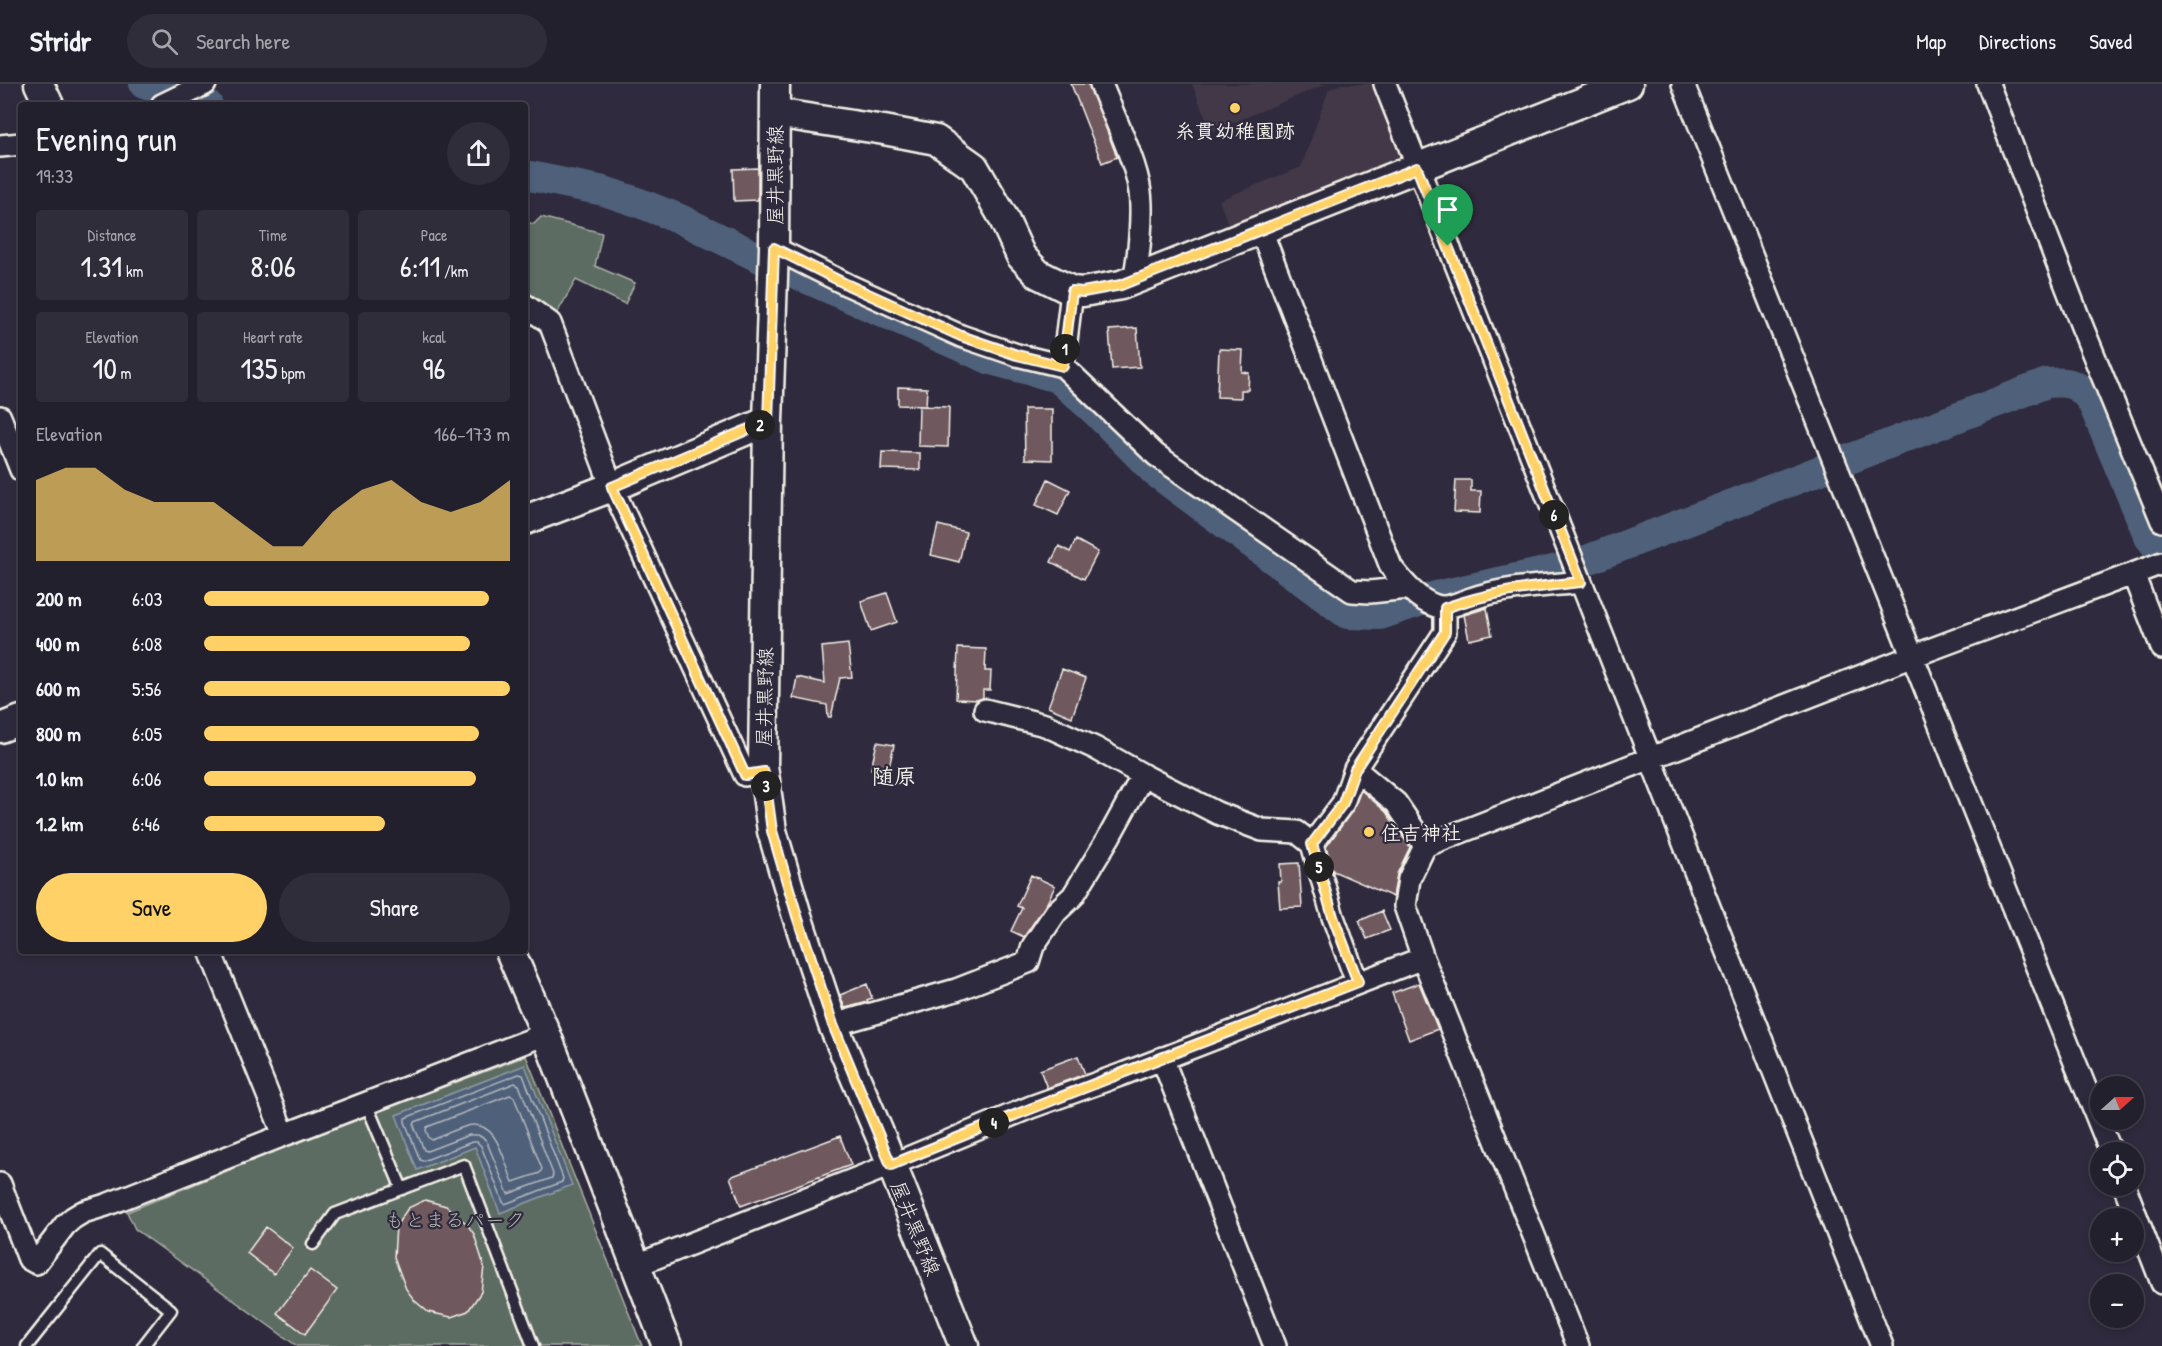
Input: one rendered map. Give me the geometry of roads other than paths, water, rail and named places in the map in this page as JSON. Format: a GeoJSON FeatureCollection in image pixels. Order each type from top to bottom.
{"type":"FeatureCollection","features":[{"type":"Feature","properties":{"kind":"street"},"geometry":{"type":"LineString","coordinates":[[39,84],[48,102]]}},
{"type":"Feature","properties":{"kind":"street"},"geometry":{"type":"LineString","coordinates":[[168,102],[205,84]]}},
{"type":"Feature","properties":{"kind":"street","name":"屋井黒野線"},"geometry":{"type":"LineString","coordinates":[[775,84],[764,772],[772,831],[833,1025],[964,1346]]}},
{"type":"Feature","properties":{"kind":"street"},"geometry":{"type":"LineString","coordinates":[[1101,84],[1134,170],[1140,193],[1138,261],[1134,279]]}},
{"type":"Feature","properties":{"kind":"street"},"geometry":{"type":"LineString","coordinates":[[1385,84],[1882,1346]]}},
{"type":"Feature","properties":{"kind":"street"},"geometry":{"type":"LineString","coordinates":[[775,113],[936,140],[974,167],[1002,214],[1021,256],[1038,274],[1072,291],[1083,292],[1121,285],[1628,84]]}},
{"type":"Feature","properties":{"kind":"street"},"geometry":{"type":"LineString","coordinates":[[1683,84],[2107,1142]]}},
{"type":"Feature","properties":{"kind":"street"},"geometry":{"type":"LineString","coordinates":[[1989,84],[2083,329],[2162,521]]}},
{"type":"Feature","properties":{"kind":"street"},"geometry":{"type":"LineString","coordinates":[[0,146],[18,144]]}},
{"type":"Feature","properties":{"kind":"street"},"geometry":{"type":"LineString","coordinates":[[1261,230],[1391,567],[1408,588],[1434,606],[1445,608],[1475,597],[1511,590],[1581,582]]}},
{"type":"Feature","properties":{"kind":"street"},"geometry":{"type":"LineString","coordinates":[[774,248],[848,285],[961,336],[1017,355],[1063,366],[1156,454],[1352,591],[1370,592],[1408,588]]}},
{"type":"Feature","properties":{"kind":"street"},"geometry":{"type":"LineString","coordinates":[[1063,366],[1072,291]]}},
{"type":"Feature","properties":{"kind":"street"},"geometry":{"type":"LineString","coordinates":[[528,307],[550,323],[612,487],[745,775],[764,772]]}},
{"type":"Feature","properties":{"kind":"street"},"geometry":{"type":"LineString","coordinates":[[0,417],[18,463]]}},
{"type":"Feature","properties":{"kind":"street"},"geometry":{"type":"LineString","coordinates":[[528,519],[612,487],[768,421]]}},
{"type":"Feature","properties":{"kind":"street"},"geometry":{"type":"LineString","coordinates":[[1578,1346],[1423,958],[1405,906],[1408,879],[1425,846],[1913,656],[2162,563]]}},
{"type":"Feature","properties":{"kind":"street"},"geometry":{"type":"LineString","coordinates":[[2133,574],[2162,648]]}},
{"type":"Feature","properties":{"kind":"street"},"geometry":{"type":"LineString","coordinates":[[1312,844],[1343,803],[1355,769],[1445,632],[1445,608]]}},
{"type":"Feature","properties":{"kind":"street"},"geometry":{"type":"LineString","coordinates":[[985,710],[1045,725],[1095,748],[1217,813],[1262,830],[1297,832],[1312,844],[1333,917],[1358,982]]}},
{"type":"Feature","properties":{"kind":"street"},"geometry":{"type":"LineString","coordinates":[[0,728],[18,721]]}},
{"type":"Feature","properties":{"kind":"street"},"geometry":{"type":"LineString","coordinates":[[1355,769],[1396,803],[1425,846]]}},
{"type":"Feature","properties":{"kind":"street"},"geometry":{"type":"LineString","coordinates":[[833,1025],[956,990],[1028,962],[1033,945],[1056,912],[1073,896],[1143,775]]}},
{"type":"Feature","properties":{"kind":"street"},"geometry":{"type":"LineString","coordinates":[[211,954],[284,1135]]}},
{"type":"Feature","properties":{"kind":"street"},"geometry":{"type":"LineString","coordinates":[[511,954],[546,1034],[667,1346]]}},
{"type":"Feature","properties":{"kind":"street"},"geometry":{"type":"LineString","coordinates":[[637,1265],[1031,1107],[1423,958]]}},
{"type":"Feature","properties":{"kind":"street"},"geometry":{"type":"LineString","coordinates":[[0,1184],[29,1259],[36,1263],[65,1225],[82,1212],[106,1205],[546,1034]]}},
{"type":"Feature","properties":{"kind":"street"},"geometry":{"type":"LineString","coordinates":[[1162,1058],[1275,1346]]}},
{"type":"Feature","properties":{"kind":"street"},"geometry":{"type":"LineString","coordinates":[[2128,1196],[2162,1282]]}},
{"type":"Feature","properties":{"kind":"lane"},"geometry":{"type":"LineString","coordinates":[[366,1103],[402,1189]]}},
{"type":"Feature","properties":{"kind":"lane"},"geometry":{"type":"LineString","coordinates":[[313,1244],[335,1214],[464,1165],[533,1346]]}},
{"type":"Feature","properties":{"kind":"lane"},"geometry":{"type":"LineString","coordinates":[[27,1346],[100,1254],[171,1310],[143,1346]]}},
{"type":"Feature","properties":{"kind":"water"},"geometry":{"type":"Polygon","coordinates":[[[525,1065],[572,1185],[500,1213],[475,1147],[417,1170],[396,1115],[525,1065]]]}},
{"type":"Feature","properties":{"kind":"waterway"},"geometry":{"type":"LineString","coordinates":[[144,84],[192,102]]}},
{"type":"Feature","properties":{"kind":"waterway"},"geometry":{"type":"LineString","coordinates":[[528,176],[604,191],[637,202],[680,219],[760,258],[991,360],[1058,378],[1096,412],[1155,472],[1347,614],[1380,615],[1436,596],[1571,566],[2047,383],[2061,382],[2077,387],[2092,402],[2149,537],[2162,553]]}},
{"type":"Feature","properties":{"kind":"place","name":"糸貫幼稚園跡"},"geometry":{"type":"Point","coordinates":[1235,108]}},
{"type":"Feature","properties":{"kind":"place","name":"住吉神社"},"geometry":{"type":"Point","coordinates":[1369,832]}},
{"type":"Feature","properties":{"kind":"district","name":"随原"},"geometry":{"type":"Point","coordinates":[894,776]}},
{"type":"Feature","properties":{"kind":"park label","name":"もとまるパーク"},"geometry":{"type":"Point","coordinates":[455,1219]}}]}
